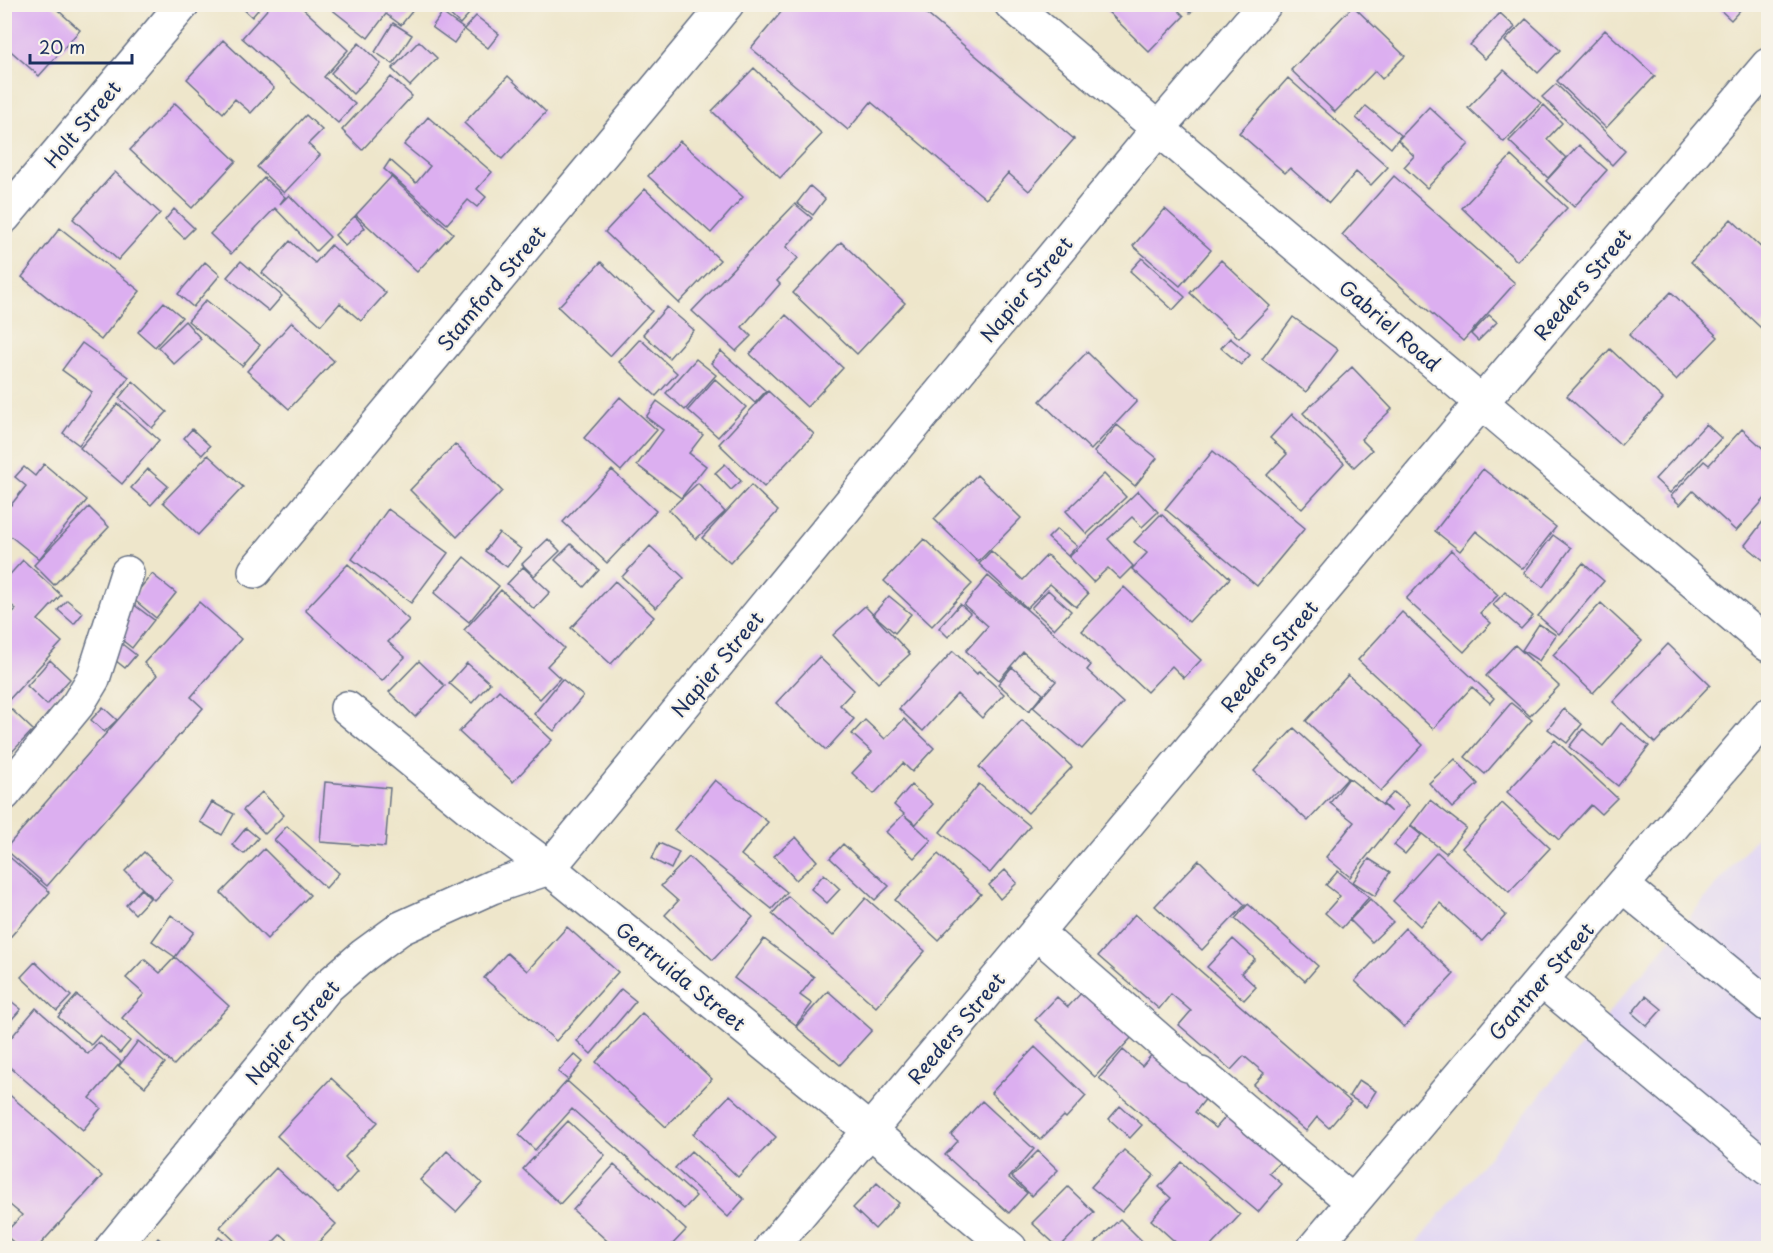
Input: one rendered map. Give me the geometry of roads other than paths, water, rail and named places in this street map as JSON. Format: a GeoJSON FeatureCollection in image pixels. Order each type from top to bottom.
{"type":"FeatureCollection","features":[{"type":"Feature","properties":{"kind":"street","name":"Holt Street"},"geometry":{"type":"LineString","coordinates":[[4,217],[183,4]]}},
{"type":"Feature","properties":{"kind":"street","name":"Stamford Street"},"geometry":{"type":"LineString","coordinates":[[255,570],[727,4]]}},
{"type":"Feature","properties":{"kind":"street","name":"Gabriel Road"},"geometry":{"type":"LineString","coordinates":[[1011,4],[1768,645]]}},
{"type":"Feature","properties":{"kind":"street","name":"Napier Street"},"geometry":{"type":"LineString","coordinates":[[112,1248],[328,986],[400,928],[492,887],[549,868],[1159,128],[1265,4]]}},
{"type":"Feature","properties":{"kind":"street","name":"Reeders Street"},"geometry":{"type":"LineString","coordinates":[[771,1248],[1768,65]]}},
{"type":"Feature","properties":{"kind":"street"},"geometry":{"type":"LineString","coordinates":[[4,794],[78,704],[93,679],[127,573]]}},
{"type":"Feature","properties":{"kind":"street","name":"Gertruida Street"},"geometry":{"type":"LineString","coordinates":[[347,708],[473,811],[549,868],[1010,1248]]}},
{"type":"Feature","properties":{"kind":"street","name":"Gantner Street"},"geometry":{"type":"LineString","coordinates":[[1314,1248],[1768,715]]}},
{"type":"Feature","properties":{"kind":"street"},"geometry":{"type":"LineString","coordinates":[[1623,886],[1768,1005]]}},
{"type":"Feature","properties":{"kind":"street"},"geometry":{"type":"LineString","coordinates":[[1036,932],[1194,1069],[1353,1202]]}},
{"type":"Feature","properties":{"kind":"street"},"geometry":{"type":"LineString","coordinates":[[1540,980],[1768,1169]]}}]}
